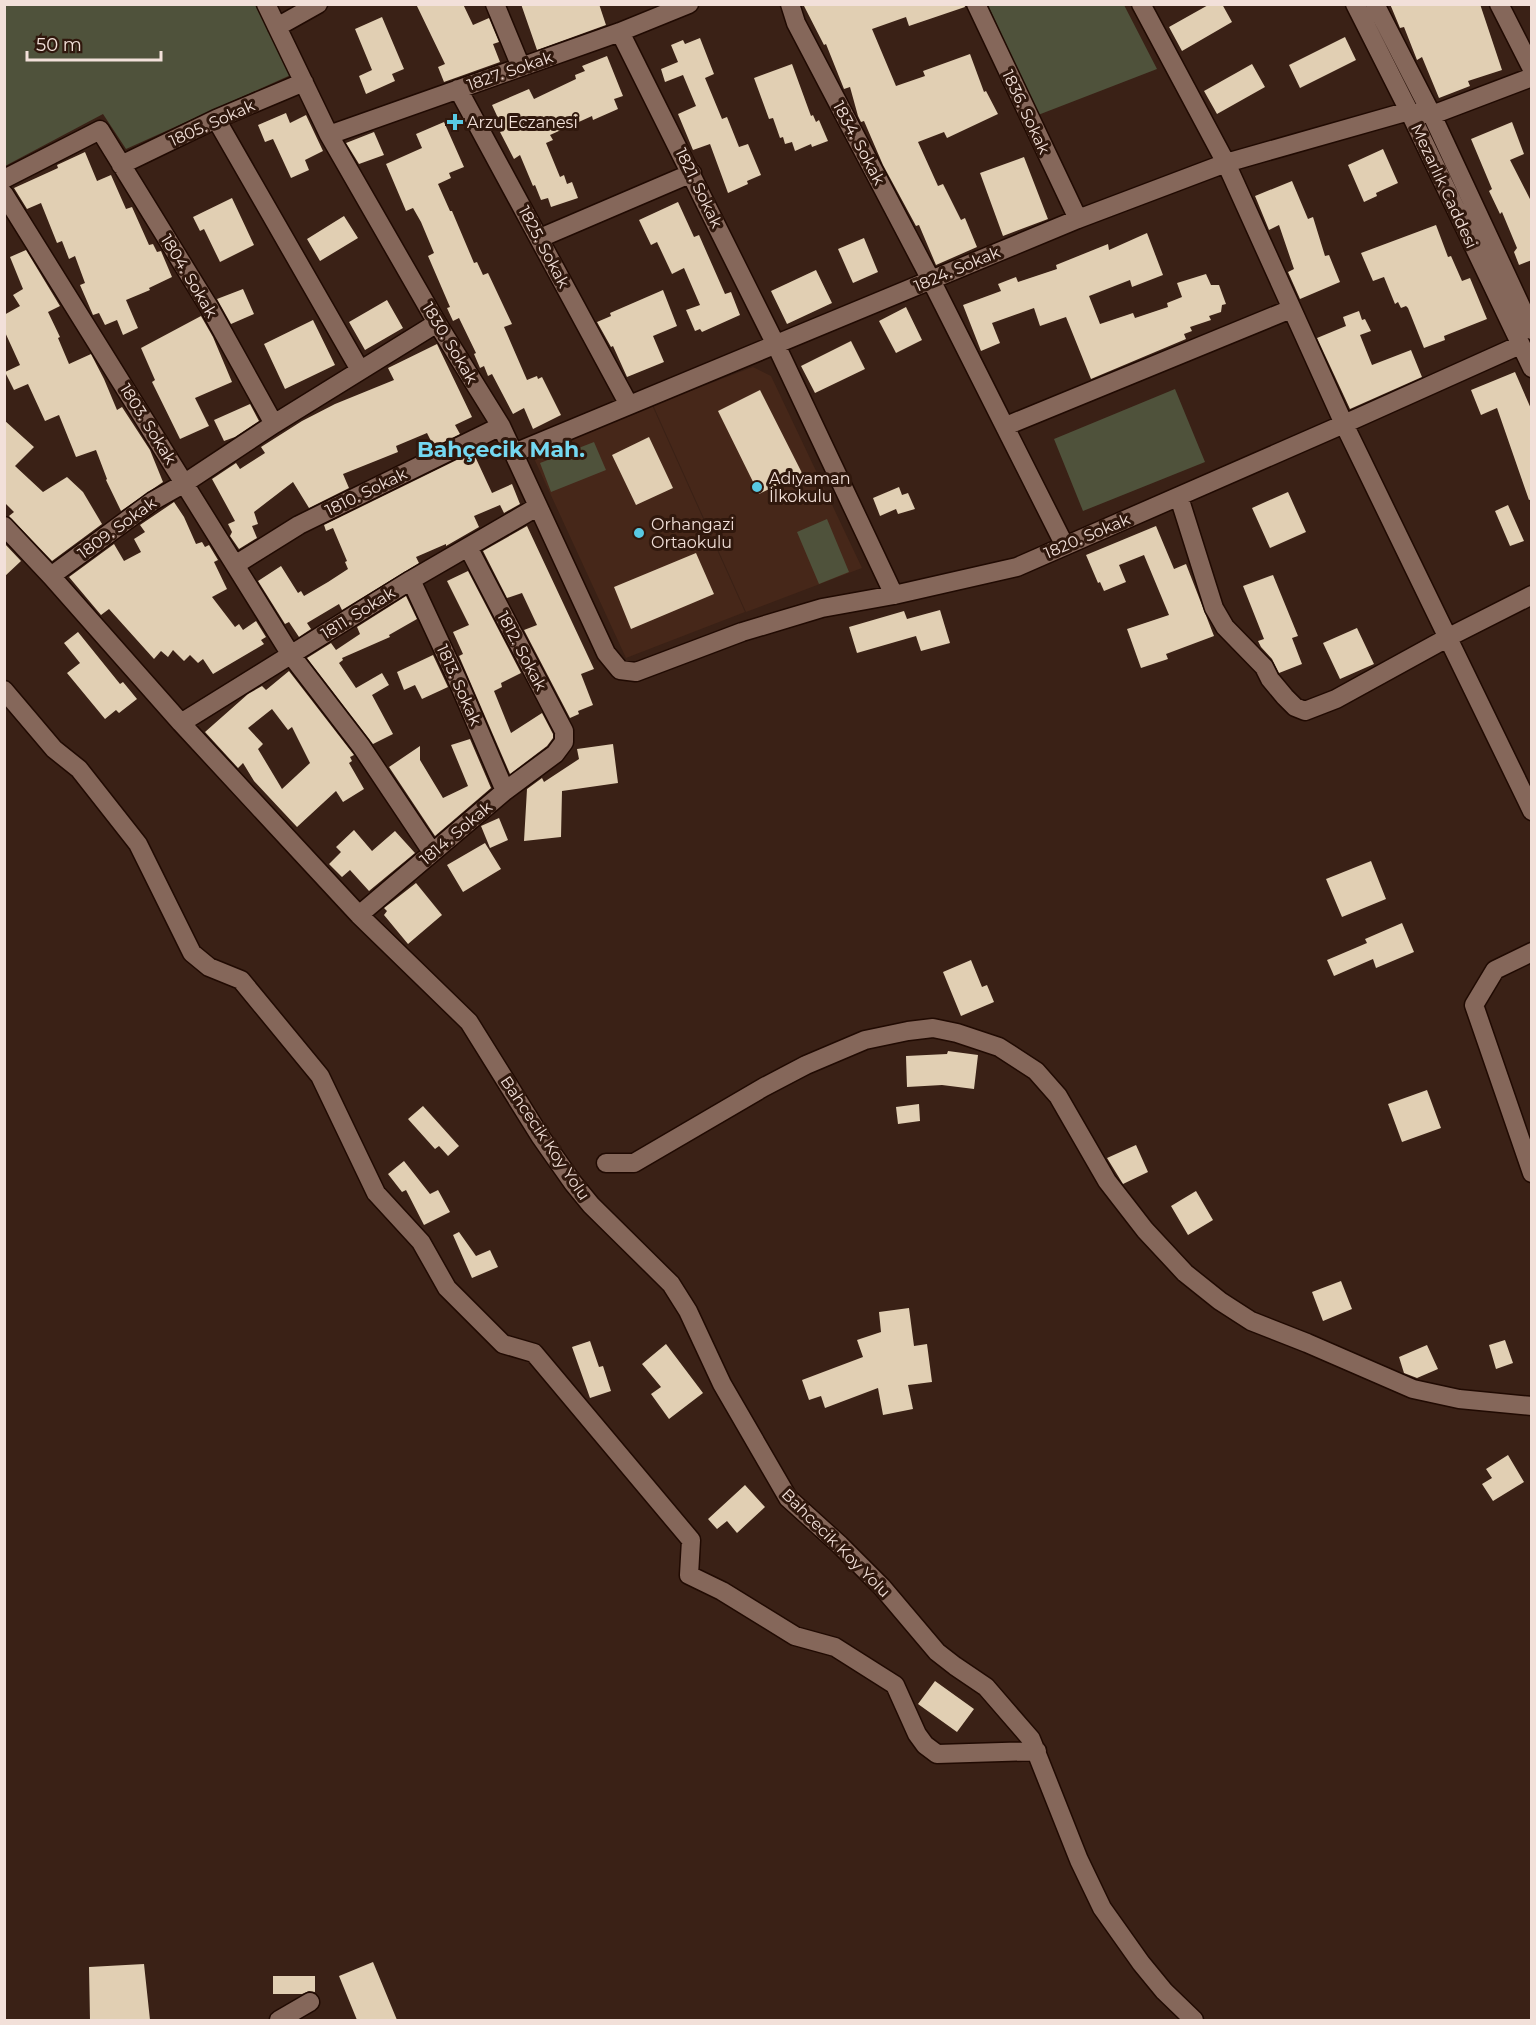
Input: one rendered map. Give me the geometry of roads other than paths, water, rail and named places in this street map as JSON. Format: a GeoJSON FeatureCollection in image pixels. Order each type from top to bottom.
{"type":"FeatureCollection","features":[{"type":"Feature","properties":{"kind":"street","name":"1830. Sokak"},"geometry":{"type":"LineString","coordinates":[[266,4],[329,135],[437,323],[501,426],[606,654],[620,670],[636,672]]}},
{"type":"Feature","properties":{"kind":"street"},"geometry":{"type":"LineString","coordinates":[[277,27],[318,4]]}},
{"type":"Feature","properties":{"kind":"street"},"geometry":{"type":"LineString","coordinates":[[495,4],[521,67]]}},
{"type":"Feature","properties":{"kind":"street","name":"1827. Sokak"},"geometry":{"type":"LineString","coordinates":[[329,135],[620,32],[690,4]]}},
{"type":"Feature","properties":{"kind":"street","name":"1834. Sokak"},"geometry":{"type":"LineString","coordinates":[[790,4],[796,22],[932,280],[1065,546]]}},
{"type":"Feature","properties":{"kind":"street","name":"1836. Sokak"},"geometry":{"type":"LineString","coordinates":[[976,4],[1078,219]]}},
{"type":"Feature","properties":{"kind":"street"},"geometry":{"type":"LineString","coordinates":[[1141,4],[1226,163],[1344,424],[1532,811]]}},
{"type":"Feature","properties":{"kind":"street","name":"Mezarlık Caddesi"},"geometry":{"type":"LineString","coordinates":[[1355,4],[1532,368]]}},
{"type":"Feature","properties":{"kind":"street","name":"Mezarlık Caddesi"},"geometry":{"type":"LineString","coordinates":[[1376,4],[1432,115],[1532,330]]}},
{"type":"Feature","properties":{"kind":"street"},"geometry":{"type":"LineString","coordinates":[[1499,4],[1532,69]]}},
{"type":"Feature","properties":{"kind":"street","name":"1821. Sokak"},"geometry":{"type":"LineString","coordinates":[[620,32],[776,345],[894,595]]}},
{"type":"Feature","properties":{"kind":"street"},"geometry":{"type":"LineString","coordinates":[[1409,111],[1432,115],[1532,77]]}},
{"type":"Feature","properties":{"kind":"street","name":"1805. Sokak"},"geometry":{"type":"LineString","coordinates":[[121,165],[304,82]]}},
{"type":"Feature","properties":{"kind":"street","name":"1825. Sokak"},"geometry":{"type":"LineString","coordinates":[[458,89],[629,405]]}},
{"type":"Feature","properties":{"kind":"street","name":"1824. Sokak"},"geometry":{"type":"LineString","coordinates":[[514,453],[1078,219],[1226,163],[1409,111]]}},
{"type":"Feature","properties":{"kind":"street"},"geometry":{"type":"LineString","coordinates":[[216,120],[360,370]]}},
{"type":"Feature","properties":{"kind":"street","name":"1804. Sokak"},"geometry":{"type":"LineString","coordinates":[[4,179],[100,130],[209,307],[274,424]]}},
{"type":"Feature","properties":{"kind":"street"},"geometry":{"type":"LineString","coordinates":[[540,238],[692,173]]}},
{"type":"Feature","properties":{"kind":"street","name":"1803. Sokak"},"geometry":{"type":"LineString","coordinates":[[4,194],[291,655],[361,746],[432,852]]}},
{"type":"Feature","properties":{"kind":"street"},"geometry":{"type":"LineString","coordinates":[[1006,426],[1292,309]]}},
{"type":"Feature","properties":{"kind":"street","name":"1809. Sokak"},"geometry":{"type":"LineString","coordinates":[[51,576],[153,501],[437,323]]}},
{"type":"Feature","properties":{"kind":"street","name":"1820. Sokak"},"geometry":{"type":"LineString","coordinates":[[636,672],[742,632],[822,608],[894,595],[1017,567],[1520,345]]}},
{"type":"Feature","properties":{"kind":"street","name":"1810. Sokak"},"geometry":{"type":"LineString","coordinates":[[235,565],[299,525],[501,426]]}},
{"type":"Feature","properties":{"kind":"street"},"geometry":{"type":"LineString","coordinates":[[1179,497],[1214,608],[1225,627],[1264,667],[1270,679],[1295,707],[1305,711],[1336,699],[1447,638],[1532,595]]}},
{"type":"Feature","properties":{"kind":"street","name":"1811. Sokak"},"geometry":{"type":"LineString","coordinates":[[181,723],[411,580],[537,507]]}},
{"type":"Feature","properties":{"kind":"street","name":"Bahcecik Koy Yolu"},"geometry":{"type":"LineString","coordinates":[[4,526],[181,723],[359,915],[470,1022],[540,1136],[573,1183],[591,1205],[671,1284],[688,1311],[722,1384],[788,1498],[882,1587],[937,1652],[986,1687],[1031,1738],[1079,1860],[1102,1908],[1146,1970],[1194,2020]]}},
{"type":"Feature","properties":{"kind":"street","name":"1812. Sokak"},"geometry":{"type":"LineString","coordinates":[[468,547],[564,731],[564,742],[555,754]]}},
{"type":"Feature","properties":{"kind":"street","name":"1813. Sokak"},"geometry":{"type":"LineString","coordinates":[[411,580],[505,791]]}},
{"type":"Feature","properties":{"kind":"street"},"geometry":{"type":"LineString","coordinates":[[4,690],[54,749],[79,769],[138,844],[192,952],[209,967],[241,980],[320,1076],[376,1193],[421,1242],[447,1288],[503,1344],[534,1353],[691,1540],[689,1575],[722,1591],[795,1636],[835,1647],[895,1685],[917,1734],[925,1745],[937,1754],[1037,1751]]}},
{"type":"Feature","properties":{"kind":"street","name":"1814. Sokak"},"geometry":{"type":"LineString","coordinates":[[359,915],[505,791],[555,754]]}},
{"type":"Feature","properties":{"kind":"street"},"geometry":{"type":"LineString","coordinates":[[1532,952],[1495,970],[1474,1005],[1532,1173]]}},
{"type":"Feature","properties":{"kind":"street"},"geometry":{"type":"LineString","coordinates":[[606,1163],[634,1163],[764,1086],[865,1040],[933,1028],[957,1034],[999,1047],[1036,1071],[1058,1096],[1107,1181],[1145,1230],[1185,1273],[1251,1321],[1413,1389],[1459,1399],[1532,1406]]}},
{"type":"Feature","properties":{"kind":"street"},"geometry":{"type":"LineString","coordinates":[[279,2020],[310,2002]]}},
{"type":"Feature","properties":{"kind":"place","name":"Arzu Eczanesi"},"geometry":{"type":"Point","coordinates":[455,122]}},
{"type":"Feature","properties":{"kind":"place","name":"Adıyaman İlkokulu"},"geometry":{"type":"Point","coordinates":[757,487]}},
{"type":"Feature","properties":{"kind":"place","name":"Orhangazi Ortaokulu"},"geometry":{"type":"Point","coordinates":[639,533]}},
{"type":"Feature","properties":{"kind":"district","name":"Bahçecik Mah."},"geometry":{"type":"Point","coordinates":[501,449]}}]}
